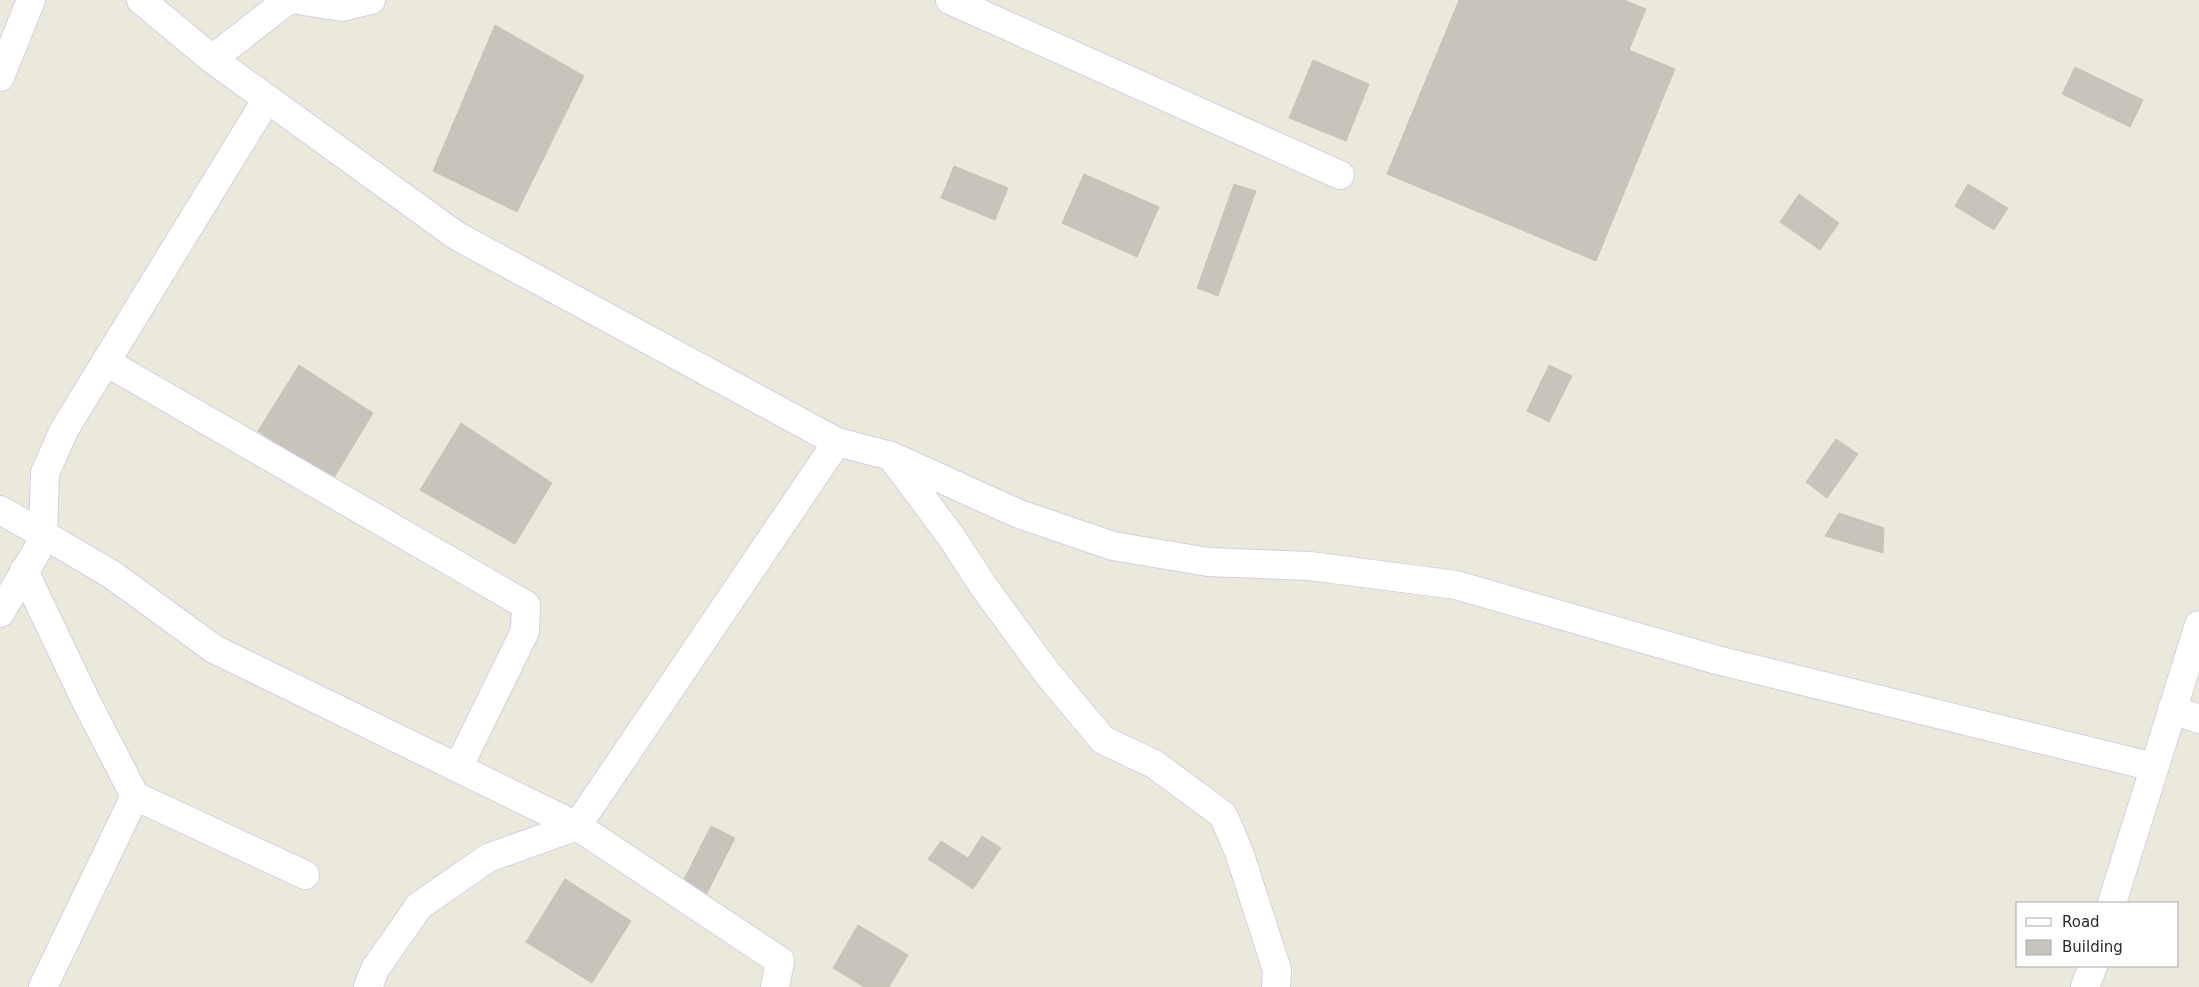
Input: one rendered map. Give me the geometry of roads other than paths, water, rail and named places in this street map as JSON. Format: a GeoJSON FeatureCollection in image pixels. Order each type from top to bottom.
{"type":"FeatureCollection","features":[{"type":"Feature","properties":{"kind":"street"},"geometry":{"type":"LineString","coordinates":[[0,77],[31,0]]}},
{"type":"Feature","properties":{"kind":"street"},"geometry":{"type":"LineString","coordinates":[[141,0],[212,59],[457,236],[837,442],[891,456],[1019,514],[1113,546],[1208,562],[1310,566],[1456,585],[1718,660],[2154,767]]}},
{"type":"Feature","properties":{"kind":"street"},"geometry":{"type":"LineString","coordinates":[[212,59],[288,0]]}},
{"type":"Feature","properties":{"kind":"street"},"geometry":{"type":"LineString","coordinates":[[298,0],[342,7],[370,0]]}},
{"type":"Feature","properties":{"kind":"street"},"geometry":{"type":"LineString","coordinates":[[950,0],[1340,175]]}},
{"type":"Feature","properties":{"kind":"street"},"geometry":{"type":"LineString","coordinates":[[0,613],[37,551],[43,534],[45,473],[64,430],[267,99]]}},
{"type":"Feature","properties":{"kind":"street"},"geometry":{"type":"LineString","coordinates":[[106,362],[526,605],[525,631],[458,768]]}},
{"type":"Feature","properties":{"kind":"street"},"geometry":{"type":"LineString","coordinates":[[368,987],[375,969],[419,906],[488,858],[577,826],[837,442]]}},
{"type":"Feature","properties":{"kind":"street"},"geometry":{"type":"LineString","coordinates":[[891,456],[913,488],[950,535],[984,587],[1047,673],[1103,740],[1154,764],[1223,815],[1238,852],[1277,970],[1276,987]]}},
{"type":"Feature","properties":{"kind":"street"},"geometry":{"type":"LineString","coordinates":[[0,510],[111,574],[214,649],[577,826],[780,961],[775,987]]}},
{"type":"Feature","properties":{"kind":"street"},"geometry":{"type":"LineString","coordinates":[[24,571],[86,701],[135,796],[305,875]]}},
{"type":"Feature","properties":{"kind":"street"},"geometry":{"type":"LineString","coordinates":[[2112,902],[2199,625]]}},
{"type":"Feature","properties":{"kind":"street"},"geometry":{"type":"LineString","coordinates":[[2172,708],[2199,720]]}},
{"type":"Feature","properties":{"kind":"street"},"geometry":{"type":"LineString","coordinates":[[48,986],[135,796]]}},
{"type":"Feature","properties":{"kind":"street"},"geometry":{"type":"LineString","coordinates":[[2085,987],[2093,967]]}}]}
